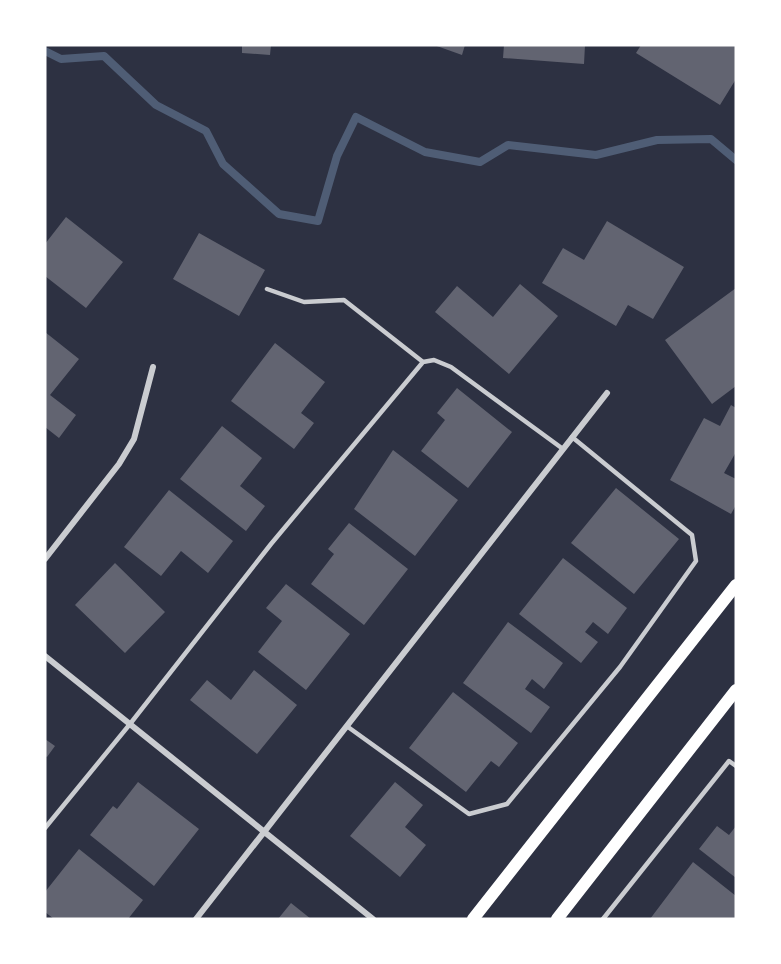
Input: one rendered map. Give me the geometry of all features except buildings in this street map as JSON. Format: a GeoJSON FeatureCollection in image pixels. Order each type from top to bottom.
{"type":"FeatureCollection","features":[{"type":"Feature","properties":{"kind":"main road"},"geometry":{"type":"LineString","coordinates":[[473,919],[736,585]]}},
{"type":"Feature","properties":{"kind":"main road"},"geometry":{"type":"LineString","coordinates":[[557,919],[736,690]]}},
{"type":"Feature","properties":{"kind":"street"},"geometry":{"type":"LineString","coordinates":[[45,559],[118,464],[134,439],[153,368]]}},
{"type":"Feature","properties":{"kind":"street"},"geometry":{"type":"LineString","coordinates":[[196,919],[607,393]]}},
{"type":"Feature","properties":{"kind":"street"},"geometry":{"type":"LineString","coordinates":[[45,656],[373,919]]}},
{"type":"Feature","properties":{"kind":"lane"},"geometry":{"type":"LineString","coordinates":[[267,289],[304,302],[344,300],[423,362]]}},
{"type":"Feature","properties":{"kind":"lane"},"geometry":{"type":"LineString","coordinates":[[45,828],[271,544],[423,362],[434,360],[451,367],[563,449]]}},
{"type":"Feature","properties":{"kind":"lane"},"geometry":{"type":"LineString","coordinates":[[348,727],[469,814],[507,804],[620,667],[696,561],[692,535],[572,437]]}},
{"type":"Feature","properties":{"kind":"lane"},"geometry":{"type":"LineString","coordinates":[[603,919],[729,761],[736,766]]}},
{"type":"Feature","properties":{"kind":"waterway"},"geometry":{"type":"LineString","coordinates":[[45,51],[61,59],[104,56],[156,105],[206,131],[223,164],[279,214],[318,221],[337,156],[356,117],[425,152],[480,162],[508,145],[596,155],[657,140],[711,139],[736,160]]}}]}
